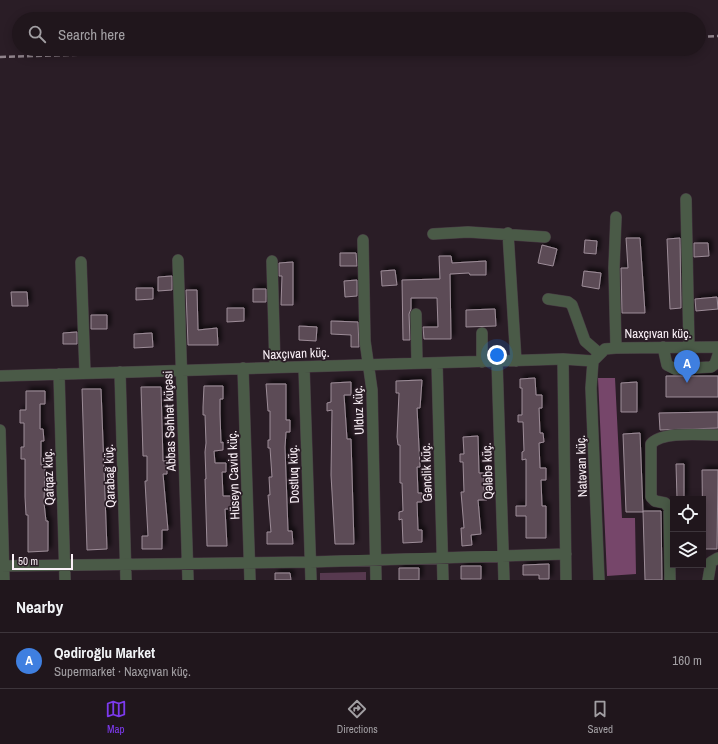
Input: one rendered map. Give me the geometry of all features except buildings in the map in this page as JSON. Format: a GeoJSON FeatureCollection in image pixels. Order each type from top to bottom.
{"type":"FeatureCollection","features":[{"type":"Feature","properties":{"kind":"street"},"geometry":{"type":"LineString","coordinates":[[686,200],[689,347]]}},
{"type":"Feature","properties":{"kind":"street"},"geometry":{"type":"LineString","coordinates":[[616,217],[614,268],[616,348]]}},
{"type":"Feature","properties":{"kind":"street"},"geometry":{"type":"LineString","coordinates":[[433,234],[468,232],[508,233],[545,237]]}},
{"type":"Feature","properties":{"kind":"street"},"geometry":{"type":"LineString","coordinates":[[508,233],[516,361]]}},
{"type":"Feature","properties":{"kind":"street","name":"Ulduz küç."},"geometry":{"type":"LineString","coordinates":[[363,240],[365,341],[372,390],[376,580]]}},
{"type":"Feature","properties":{"kind":"street","name":"Abbas Səhhət küçəsi"},"geometry":{"type":"LineString","coordinates":[[178,260],[188,580]]}},
{"type":"Feature","properties":{"kind":"street"},"geometry":{"type":"LineString","coordinates":[[272,261],[275,367]]}},
{"type":"Feature","properties":{"kind":"street"},"geometry":{"type":"LineString","coordinates":[[81,262],[85,373]]}},
{"type":"Feature","properties":{"kind":"street"},"geometry":{"type":"LineString","coordinates":[[548,299],[568,302],[572,305],[585,341],[596,357]]}},
{"type":"Feature","properties":{"kind":"street"},"geometry":{"type":"LineString","coordinates":[[416,314],[417,363]]}},
{"type":"Feature","properties":{"kind":"street"},"geometry":{"type":"LineString","coordinates":[[482,333],[482,362]]}},
{"type":"Feature","properties":{"kind":"street"},"geometry":{"type":"LineString","coordinates":[[663,347],[667,365],[675,369],[710,367],[715,364],[718,355]]}},
{"type":"Feature","properties":{"kind":"street","name":"Naxçıvan küç."},"geometry":{"type":"LineString","coordinates":[[0,376],[516,361],[596,357],[606,349],[616,348],[718,347]]}},
{"type":"Feature","properties":{"kind":"street","name":"Natəvan küç."},"geometry":{"type":"LineString","coordinates":[[596,357],[591,388],[600,580]]}},
{"type":"Feature","properties":{"kind":"street"},"geometry":{"type":"LineString","coordinates":[[563,359],[566,580]]}},
{"type":"Feature","properties":{"kind":"street","name":"Qələbə küç."},"geometry":{"type":"LineString","coordinates":[[498,361],[504,580]]}},
{"type":"Feature","properties":{"kind":"street","name":"Gənclik küç."},"geometry":{"type":"LineString","coordinates":[[437,363],[443,580]]}},
{"type":"Feature","properties":{"kind":"street","name":"Dostluq küç."},"geometry":{"type":"LineString","coordinates":[[304,367],[311,580]]}},
{"type":"Feature","properties":{"kind":"street","name":"Hüseyn Cavid küç."},"geometry":{"type":"LineString","coordinates":[[243,368],[250,580]]}},
{"type":"Feature","properties":{"kind":"street","name":"Qarabağ küç."},"geometry":{"type":"LineString","coordinates":[[120,372],[126,580]]}},
{"type":"Feature","properties":{"kind":"street","name":"Qafqaz küç."},"geometry":{"type":"LineString","coordinates":[[59,374],[65,580]]}},
{"type":"Feature","properties":{"kind":"street"},"geometry":{"type":"LineString","coordinates":[[0,430],[2,566],[4,580]]}},
{"type":"Feature","properties":{"kind":"street"},"geometry":{"type":"LineString","coordinates":[[670,580],[669,514],[665,503],[655,501],[651,497],[651,444],[656,438],[665,436],[718,434]]}},
{"type":"Feature","properties":{"kind":"street"},"geometry":{"type":"LineString","coordinates":[[2,566],[310,562],[566,554]]}},
{"type":"Feature","properties":{"kind":"street"},"geometry":{"type":"LineString","coordinates":[[708,580],[711,562],[718,558]]}},
{"type":"Feature","properties":{"kind":"shaded area"},"geometry":{"type":"Polygon","coordinates":[[[598,378],[615,378],[622,518],[635,518],[636,574],[607,576],[598,378]]]}},
{"type":"Feature","properties":{"kind":"shaded area"},"geometry":{"type":"Polygon","coordinates":[[[366,572],[366,580],[320,580],[320,573],[366,572]]]}},
{"type":"Feature","properties":{"kind":"railway"},"geometry":{"type":"LineString","coordinates":[[706,37],[718,36]]}},
{"type":"Feature","properties":{"kind":"railway"},"geometry":{"type":"LineString","coordinates":[[0,57],[36,56]]}},
{"type":"Feature","properties":{"kind":"place","name":"Qədiroğlu Market"},"geometry":{"type":"Point","coordinates":[687,383]}}]}
